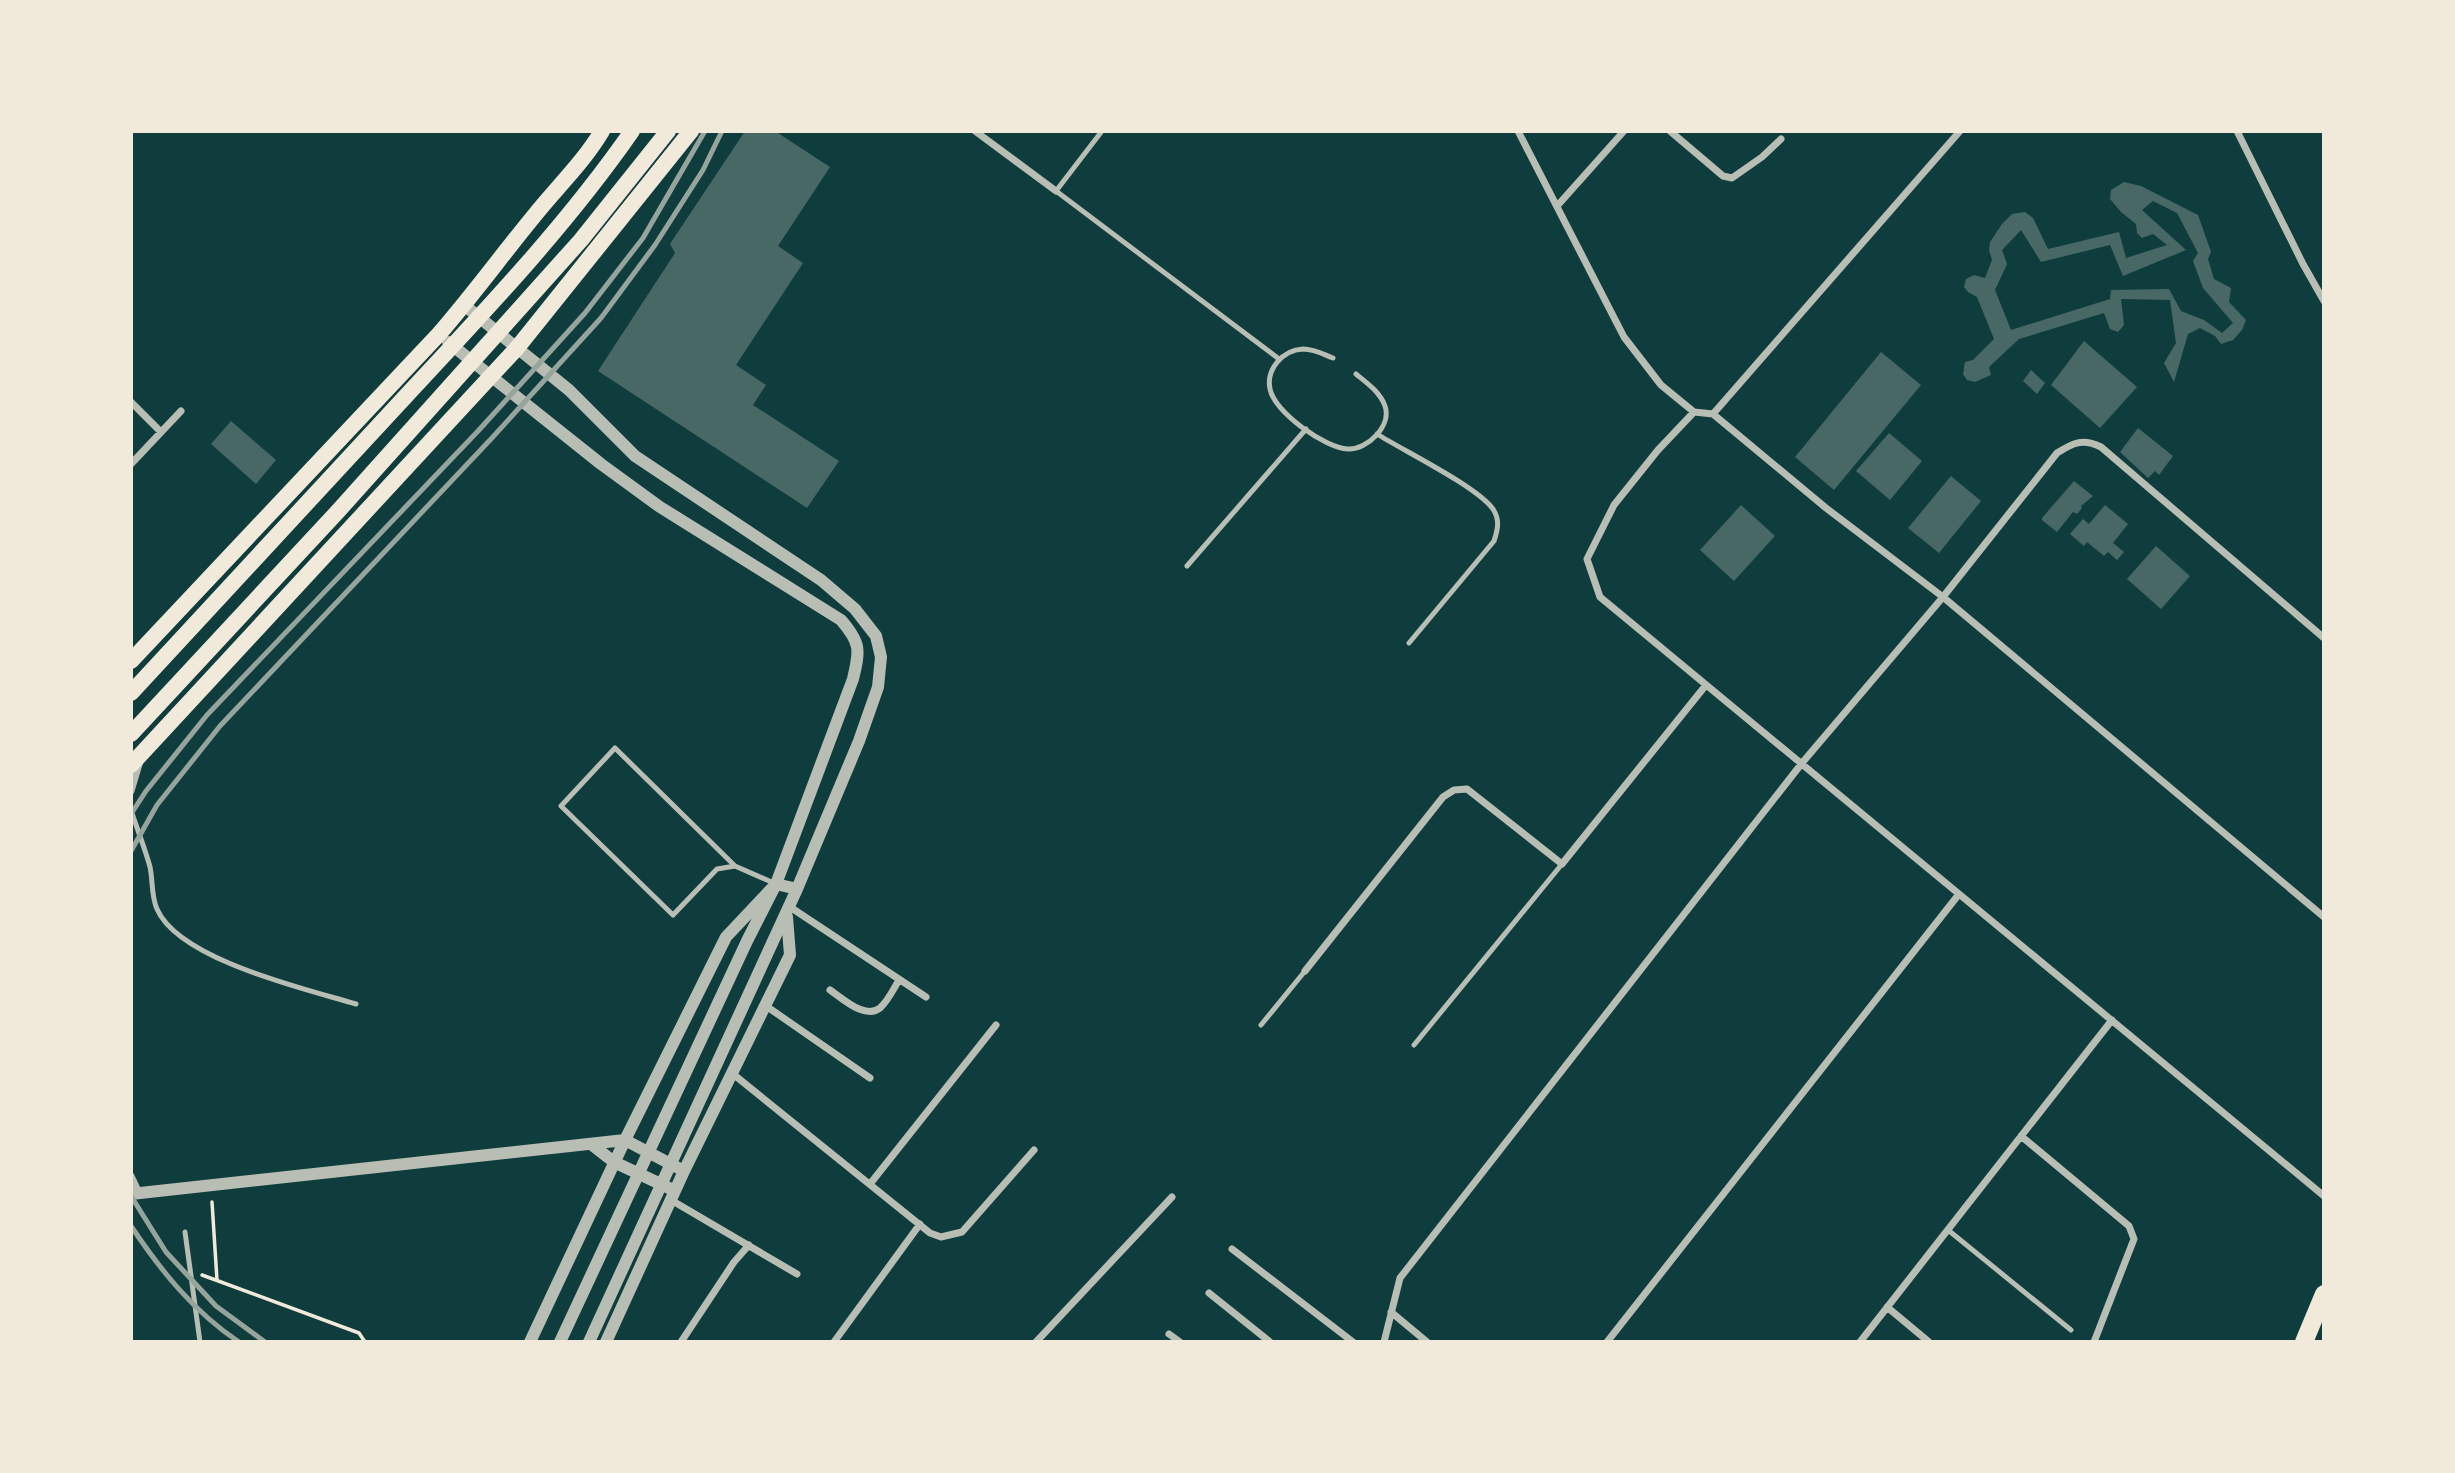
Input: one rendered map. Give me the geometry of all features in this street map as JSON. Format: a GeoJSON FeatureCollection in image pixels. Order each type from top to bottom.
{"type":"FeatureCollection","features":[{"type":"Feature","properties":{"kind":"highway"},"geometry":{"type":"LineString","coordinates":[[2304,1342],[2324,1294]]}},
{"type":"Feature","properties":{"kind":"main road"},"geometry":{"type":"LineString","coordinates":[[131,661],[439,334],[590,151],[602,131]]}},
{"type":"Feature","properties":{"kind":"main road"},"geometry":{"type":"LineString","coordinates":[[131,693],[453,346],[610,164],[632,131]]}},
{"type":"Feature","properties":{"kind":"main road"},"geometry":{"type":"LineString","coordinates":[[131,734],[340,509],[580,240],[668,131]]}},
{"type":"Feature","properties":{"kind":"main road"},"geometry":{"type":"LineString","coordinates":[[137,760],[517,348],[691,131]]}},
{"type":"Feature","properties":{"kind":"street"},"geometry":{"type":"LineString","coordinates":[[975,131],[1056,191]]}},
{"type":"Feature","properties":{"kind":"street"},"geometry":{"type":"LineString","coordinates":[[1518,131],[1625,337],[1661,385],[1694,412],[1713,414],[1826,508],[1943,597],[2323,913]]}},
{"type":"Feature","properties":{"kind":"street"},"geometry":{"type":"LineString","coordinates":[[1558,205],[1624,131]]}},
{"type":"Feature","properties":{"kind":"street"},"geometry":{"type":"LineString","coordinates":[[1670,131],[1723,176],[1732,178],[1762,157],[1781,139]]}},
{"type":"Feature","properties":{"kind":"street"},"geometry":{"type":"LineString","coordinates":[[1713,414],[1960,131]]}},
{"type":"Feature","properties":{"kind":"street"},"geometry":{"type":"LineString","coordinates":[[2237,131],[2324,301]]}},
{"type":"Feature","properties":{"kind":"street"},"geometry":{"type":"LineString","coordinates":[[464,305],[569,390],[635,456],[821,580],[855,609],[876,636],[881,657],[878,687],[859,741],[797,889],[589,1342]]}},
{"type":"Feature","properties":{"kind":"street"},"geometry":{"type":"LineString","coordinates":[[439,334],[601,464],[660,507],[841,620],[855,636],[860,653],[853,679],[776,884],[559,1342]]}},
{"type":"Feature","properties":{"kind":"street"},"geometry":{"type":"LineString","coordinates":[[131,402],[162,432]]}},
{"type":"Feature","properties":{"kind":"street"},"geometry":{"type":"LineString","coordinates":[[131,464],[181,411]]}},
{"type":"Feature","properties":{"kind":"street"},"geometry":{"type":"LineString","coordinates":[[1694,412],[1658,450],[1614,506],[1587,559],[1600,597],[2324,1196]]}},
{"type":"Feature","properties":{"kind":"street"},"geometry":{"type":"LineString","coordinates":[[1384,1342],[1400,1278],[1801,763],[1943,597],[2057,453],[2073,442],[2089,442],[2101,447],[2324,638]]}},
{"type":"Feature","properties":{"kind":"street"},"geometry":{"type":"LineString","coordinates":[[1305,971],[1443,797],[1454,790],[1467,789],[1562,863],[1706,685]]}},
{"type":"Feature","properties":{"kind":"street"},"geometry":{"type":"LineString","coordinates":[[131,791],[137,760]]}},
{"type":"Feature","properties":{"kind":"street"},"geometry":{"type":"LineString","coordinates":[[776,884],[797,889]]}},
{"type":"Feature","properties":{"kind":"street"},"geometry":{"type":"LineString","coordinates":[[530,1342],[614,1162],[726,937],[776,884]]}},
{"type":"Feature","properties":{"kind":"street"},"geometry":{"type":"LineString","coordinates":[[1607,1342],[1959,894]]}},
{"type":"Feature","properties":{"kind":"street"},"geometry":{"type":"LineString","coordinates":[[788,910],[926,997]]}},
{"type":"Feature","properties":{"kind":"street"},"geometry":{"type":"LineString","coordinates":[[606,1342],[684,1171],[790,955],[788,910]]}},
{"type":"Feature","properties":{"kind":"street"},"geometry":{"type":"LineString","coordinates":[[830,990],[862,1010],[874,1011],[881,1007],[900,980]]}},
{"type":"Feature","properties":{"kind":"street"},"geometry":{"type":"LineString","coordinates":[[766,1006],[870,1078]]}},
{"type":"Feature","properties":{"kind":"street"},"geometry":{"type":"LineString","coordinates":[[1860,1342],[2112,1020]]}},
{"type":"Feature","properties":{"kind":"street"},"geometry":{"type":"LineString","coordinates":[[870,1184],[996,1025]]}},
{"type":"Feature","properties":{"kind":"street"},"geometry":{"type":"LineString","coordinates":[[733,1073],[930,1233],[941,1237],[962,1233],[1034,1150]]}},
{"type":"Feature","properties":{"kind":"street"},"geometry":{"type":"LineString","coordinates":[[2021,1136],[2129,1226],[2134,1239],[2094,1342]]}},
{"type":"Feature","properties":{"kind":"street"},"geometry":{"type":"LineString","coordinates":[[131,1176],[135,1193],[625,1140],[684,1171]]}},
{"type":"Feature","properties":{"kind":"street"},"geometry":{"type":"LineString","coordinates":[[590,1144],[614,1162],[797,1274]]}},
{"type":"Feature","properties":{"kind":"street"},"geometry":{"type":"LineString","coordinates":[[1036,1342],[1172,1197]]}},
{"type":"Feature","properties":{"kind":"street"},"geometry":{"type":"LineString","coordinates":[[834,1342],[920,1224]]}},
{"type":"Feature","properties":{"kind":"street"},"geometry":{"type":"LineString","coordinates":[[681,1342],[734,1262],[749,1245]]}},
{"type":"Feature","properties":{"kind":"street"},"geometry":{"type":"LineString","coordinates":[[1232,1249],[1353,1342]]}},
{"type":"Feature","properties":{"kind":"street"},"geometry":{"type":"LineString","coordinates":[[1209,1293],[1270,1342]]}},
{"type":"Feature","properties":{"kind":"street"},"geometry":{"type":"LineString","coordinates":[[1887,1307],[1929,1342]]}},
{"type":"Feature","properties":{"kind":"street"},"geometry":{"type":"LineString","coordinates":[[1391,1312],[1427,1342]]}},
{"type":"Feature","properties":{"kind":"street"},"geometry":{"type":"LineString","coordinates":[[1169,1334],[1180,1342]]}},
{"type":"Feature","properties":{"kind":"lane"},"geometry":{"type":"LineString","coordinates":[[1102,131],[1056,191],[1279,359]]}},
{"type":"Feature","properties":{"kind":"lane"},"geometry":{"type":"LineString","coordinates":[[1334,358],[1313,350],[1290,352],[1279,359],[1272,371],[1269,383],[1271,397],[1279,408],[1306,429],[1326,441],[1348,449],[1369,442],[1377,434],[1386,416],[1385,407],[1371,387],[1356,374]]}},
{"type":"Feature","properties":{"kind":"lane"},"geometry":{"type":"LineString","coordinates":[[1187,566],[1306,429]]}},
{"type":"Feature","properties":{"kind":"lane"},"geometry":{"type":"LineString","coordinates":[[1377,434],[1471,490],[1494,510],[1498,520],[1494,541],[1409,643]]}},
{"type":"Feature","properties":{"kind":"lane"},"geometry":{"type":"LineString","coordinates":[[735,866],[717,869],[673,915],[561,806],[615,748],[735,866],[776,884]]}},
{"type":"Feature","properties":{"kind":"lane"},"geometry":{"type":"LineString","coordinates":[[131,810],[150,867],[156,908],[167,926],[183,939],[245,971],[356,1004]]}},
{"type":"Feature","properties":{"kind":"lane"},"geometry":{"type":"LineString","coordinates":[[1414,1045],[1562,863]]}},
{"type":"Feature","properties":{"kind":"lane"},"geometry":{"type":"LineString","coordinates":[[1261,1025],[1305,971]]}},
{"type":"Feature","properties":{"kind":"lane"},"geometry":{"type":"LineString","coordinates":[[1948,1230],[2071,1330]]}},
{"type":"Feature","properties":{"kind":"lane"},"geometry":{"type":"LineString","coordinates":[[185,1232],[200,1342]]}},
{"type":"Feature","properties":{"kind":"path"},"geometry":{"type":"LineString","coordinates":[[211,1185],[217,1280]]}},
{"type":"Feature","properties":{"kind":"path"},"geometry":{"type":"LineString","coordinates":[[191,1270],[359,1333],[365,1342]]}},
{"type":"Feature","properties":{"kind":"building"},"geometry":{"type":"Polygon","coordinates":[[[745,131],[775,131],[830,167],[778,246],[803,263],[736,365],[766,385],[753,405],[839,461],[807,508],[598,371],[675,253],[670,244],[745,131]]]}},
{"type":"Feature","properties":{"kind":"building"},"geometry":{"type":"Polygon","coordinates":[[[2124,182],[2141,186],[2198,215],[2211,252],[2208,259],[2214,279],[2231,288],[2229,302],[2246,320],[2242,330],[2233,340],[2221,344],[2215,336],[2200,328],[2188,334],[2174,382],[2164,363],[2176,343],[2170,300],[2121,299],[2124,325],[2118,332],[2110,329],[2104,313],[2019,339],[1989,367],[1991,375],[1975,382],[1967,380],[1963,374],[1965,362],[1973,360],[1994,339],[1977,297],[1964,287],[1966,279],[1974,275],[1985,278],[1992,260],[1990,242],[2012,214],[2025,212],[2033,218],[2048,249],[2119,232],[2126,258],[2167,245],[2153,234],[2142,238],[2137,233],[2136,224],[2110,199],[2111,190],[2124,182]],[[2153,201],[2142,210],[2186,250],[2123,276],[2110,245],[2041,262],[2021,230],[2002,250],[2007,264],[1995,290],[2011,330],[2110,299],[2111,290],[2169,289],[2181,311],[2204,320],[2222,333],[2233,323],[2203,288],[2193,261],[2198,253],[2177,213],[2153,201]]]}},
{"type":"Feature","properties":{"kind":"building"},"geometry":{"type":"Polygon","coordinates":[[[2084,341],[2137,387],[2100,428],[2051,385],[2084,341]]]}},
{"type":"Feature","properties":{"kind":"building"},"geometry":{"type":"Polygon","coordinates":[[[1881,352],[1921,385],[1834,490],[1795,457],[1881,352]]]}},
{"type":"Feature","properties":{"kind":"building"},"geometry":{"type":"Polygon","coordinates":[[[2031,370],[2045,383],[2037,394],[2023,381],[2031,370]]]}},
{"type":"Feature","properties":{"kind":"building"},"geometry":{"type":"Polygon","coordinates":[[[231,421],[276,460],[256,484],[211,444],[231,421]]]}},
{"type":"Feature","properties":{"kind":"building"},"geometry":{"type":"Polygon","coordinates":[[[2138,428],[2173,456],[2159,475],[2155,471],[2148,478],[2120,452],[2138,428]]]}},
{"type":"Feature","properties":{"kind":"building"},"geometry":{"type":"Polygon","coordinates":[[[1889,433],[1922,461],[1890,500],[1856,471],[1889,433]]]}},
{"type":"Feature","properties":{"kind":"building"},"geometry":{"type":"Polygon","coordinates":[[[1951,476],[1981,501],[1939,553],[1908,528],[1951,476]]]}},
{"type":"Feature","properties":{"kind":"building"},"geometry":{"type":"Polygon","coordinates":[[[2074,481],[2093,496],[2081,506],[2077,514],[2073,512],[2057,532],[2042,518],[2074,481]]]}},
{"type":"Feature","properties":{"kind":"building"},"geometry":{"type":"Polygon","coordinates":[[[1741,505],[1775,536],[1734,581],[1700,550],[1741,505]]]}},
{"type":"Feature","properties":{"kind":"building"},"geometry":{"type":"Polygon","coordinates":[[[2105,505],[2128,524],[2113,543],[2124,552],[2117,560],[2108,552],[2104,556],[2087,542],[2084,546],[2070,534],[2083,519],[2089,524],[2105,505]]]}},
{"type":"Feature","properties":{"kind":"building"},"geometry":{"type":"Polygon","coordinates":[[[2156,546],[2190,576],[2161,609],[2127,579],[2156,546]]]}},
{"type":"Feature","properties":{"kind":"railway"},"geometry":{"type":"LineString","coordinates":[[131,814],[146,791],[207,715],[479,430],[585,313],[643,238],[705,131]]}},
{"type":"Feature","properties":{"kind":"railway"},"geometry":{"type":"LineString","coordinates":[[131,851],[157,805],[220,726],[491,439],[601,318],[655,245],[703,170],[722,131]]}},
{"type":"Feature","properties":{"kind":"railway"},"geometry":{"type":"LineString","coordinates":[[131,1196],[166,1252],[216,1306],[265,1342]]}},
{"type":"Feature","properties":{"kind":"railway"},"geometry":{"type":"LineString","coordinates":[[131,1226],[179,1290],[207,1318],[239,1342]]}}]}
